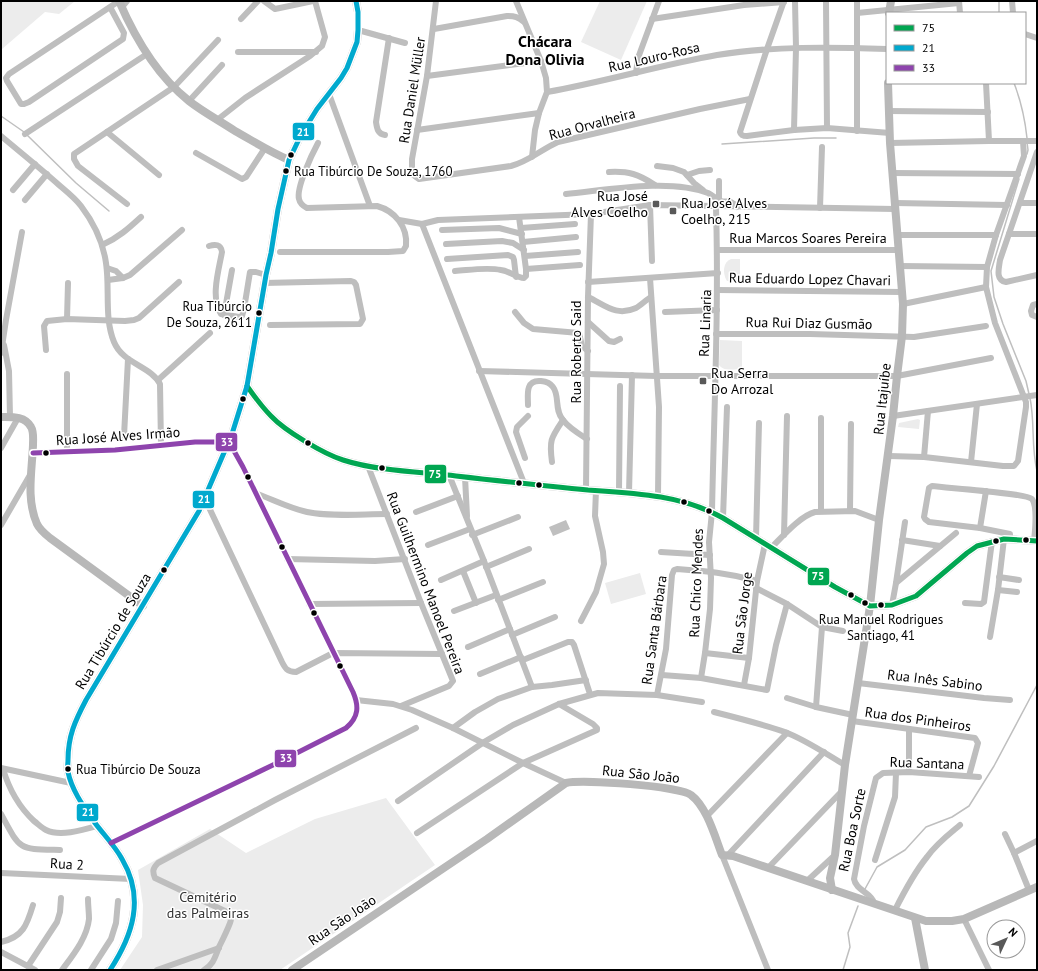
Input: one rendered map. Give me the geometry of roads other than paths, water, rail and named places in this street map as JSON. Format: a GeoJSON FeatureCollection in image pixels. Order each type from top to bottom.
{"type":"FeatureCollection","features":[{"type":"Feature","properties":{"kind":"main road","name":"Rua Tibúrcio de Souza"},"geometry":{"type":"LineString","coordinates":[[110,970],[120,955],[132,929],[135,900],[131,879],[123,860],[97,826],[77,796],[71,783],[68,770],[69,738],[76,719],[205,499],[229,442],[247,386],[278,209],[289,160],[316,110],[347,68],[356,42],[358,30],[358,12],[356,1]]}},
{"type":"Feature","properties":{"kind":"main road"},"geometry":{"type":"LineString","coordinates":[[122,2],[132,29],[147,54],[174,87],[189,101],[217,120],[289,160]]}},
{"type":"Feature","properties":{"kind":"main road","name":"Rua Itajuíbe"},"geometry":{"type":"LineString","coordinates":[[830,878],[835,855],[845,765],[870,606],[879,520],[889,456],[902,336],[903,304],[892,173],[888,111],[888,84]]}},
{"type":"Feature","properties":{"kind":"main road"},"geometry":{"type":"LineString","coordinates":[[247,386],[268,413],[284,427],[315,447],[342,460],[368,466],[449,476],[658,496],[686,503],[712,512],[723,518],[835,587],[870,606],[892,605],[916,596],[977,546],[992,541],[1007,539],[1036,541]]}},
{"type":"Feature","properties":{"kind":"main road"},"geometry":{"type":"LineString","coordinates":[[1,417],[24,419],[32,430],[33,453],[30,475],[32,507],[38,525],[42,531],[143,606]]}},
{"type":"Feature","properties":{"kind":"main road","name":"Rua São João"},"geometry":{"type":"LineString","coordinates":[[292,970],[487,838],[566,782],[596,781],[660,787],[686,792],[692,795],[707,816],[725,855]]}},
{"type":"Feature","properties":{"kind":"main road"},"geometry":{"type":"LineString","coordinates":[[725,855],[874,903],[914,918],[935,922],[964,919],[1037,887]]}},
{"type":"Feature","properties":{"kind":"main road"},"geometry":{"type":"LineString","coordinates":[[820,886],[830,878],[832,890]]}},
{"type":"Feature","properties":{"kind":"main road"},"geometry":{"type":"LineString","coordinates":[[914,918],[925,970]]}},
{"type":"Feature","properties":{"kind":"street"},"geometry":{"type":"LineString","coordinates":[[241,19],[258,1]]}},
{"type":"Feature","properties":{"kind":"street"},"geometry":{"type":"LineString","coordinates":[[217,120],[244,98],[316,52],[324,44],[325,37],[314,1],[275,9],[264,1]]}},
{"type":"Feature","properties":{"kind":"street","name":"Rua Daniel Müller"},"geometry":{"type":"LineString","coordinates":[[419,179],[414,176],[412,172],[417,130],[434,29],[436,1]]}},
{"type":"Feature","properties":{"kind":"street"},"geometry":{"type":"LineString","coordinates":[[516,1],[541,61],[546,78],[547,92],[534,130],[532,157]]}},
{"type":"Feature","properties":{"kind":"street"},"geometry":{"type":"LineString","coordinates":[[636,73],[638,58],[659,1]]}},
{"type":"Feature","properties":{"kind":"street"},"geometry":{"type":"LineString","coordinates":[[794,130],[796,48],[795,1]]}},
{"type":"Feature","properties":{"kind":"street"},"geometry":{"type":"LineString","coordinates":[[826,1],[827,128]]}},
{"type":"Feature","properties":{"kind":"street"},"geometry":{"type":"LineString","coordinates":[[857,1],[858,131]]}},
{"type":"Feature","properties":{"kind":"street"},"geometry":{"type":"LineString","coordinates":[[1012,1],[1012,12]]}},
{"type":"Feature","properties":{"kind":"street"},"geometry":{"type":"LineString","coordinates":[[110,8],[124,33],[123,39],[29,102],[21,104],[7,81],[7,76],[110,8],[122,2]]}},
{"type":"Feature","properties":{"kind":"street"},"geometry":{"type":"LineString","coordinates":[[652,19],[744,5],[784,2],[740,132],[744,136],[827,128],[890,133]]}},
{"type":"Feature","properties":{"kind":"street"},"geometry":{"type":"LineString","coordinates":[[857,13],[889,8],[959,2],[960,12]]}},
{"type":"Feature","properties":{"kind":"street"},"geometry":{"type":"LineString","coordinates":[[434,29],[507,16],[518,17],[524,22]]}},
{"type":"Feature","properties":{"kind":"street"},"geometry":{"type":"LineString","coordinates":[[358,30],[405,43]]}},
{"type":"Feature","properties":{"kind":"street"},"geometry":{"type":"LineString","coordinates":[[1026,34],[1037,38]]}},
{"type":"Feature","properties":{"kind":"street"},"geometry":{"type":"LineString","coordinates":[[385,135],[379,132],[376,122],[389,38]]}},
{"type":"Feature","properties":{"kind":"street"},"geometry":{"type":"LineString","coordinates":[[127,204],[78,166],[74,159],[76,153],[174,87],[218,40]]}},
{"type":"Feature","properties":{"kind":"street","name":"Rua Louro-Rosa"},"geometry":{"type":"LineString","coordinates":[[547,92],[694,59],[767,49],[886,49]]}},
{"type":"Feature","properties":{"kind":"street"},"geometry":{"type":"LineString","coordinates":[[238,52],[316,52]]}},
{"type":"Feature","properties":{"kind":"street"},"geometry":{"type":"LineString","coordinates":[[25,134],[147,54]]}},
{"type":"Feature","properties":{"kind":"street"},"geometry":{"type":"LineString","coordinates":[[427,76],[541,61]]}},
{"type":"Feature","properties":{"kind":"street"},"geometry":{"type":"LineString","coordinates":[[189,101],[222,65]]}},
{"type":"Feature","properties":{"kind":"street"},"geometry":{"type":"LineString","coordinates":[[986,84],[989,140]]}},
{"type":"Feature","properties":{"kind":"street"},"geometry":{"type":"LineString","coordinates":[[329,94],[370,206]]}},
{"type":"Feature","properties":{"kind":"street","name":"Rua Orvalheira"},"geometry":{"type":"LineString","coordinates":[[419,179],[520,164],[558,142],[750,99]]}},
{"type":"Feature","properties":{"kind":"street"},"geometry":{"type":"LineString","coordinates":[[888,111],[988,112]]}},
{"type":"Feature","properties":{"kind":"street"},"geometry":{"type":"LineString","coordinates":[[417,130],[539,113]]}},
{"type":"Feature","properties":{"kind":"street"},"geometry":{"type":"LineString","coordinates":[[107,132],[159,175]]}},
{"type":"Feature","properties":{"kind":"street"},"geometry":{"type":"LineString","coordinates":[[1,136],[47,174],[80,204],[97,232],[102,245],[107,268],[110,320],[114,341],[117,348],[128,359],[158,380],[161,389],[161,446]]}},
{"type":"Feature","properties":{"kind":"street"},"geometry":{"type":"LineString","coordinates":[[890,143],[989,140],[1037,141]]}},
{"type":"Feature","properties":{"kind":"street"},"geometry":{"type":"LineString","coordinates":[[889,456],[924,457],[1007,466],[1014,466],[1019,458],[1026,397],[995,323],[986,287],[987,267],[996,235],[1024,154],[1024,141]]}},
{"type":"Feature","properties":{"kind":"street"},"geometry":{"type":"LineString","coordinates":[[318,142],[307,167],[301,186],[298,197],[300,204],[307,208],[377,206],[390,211],[400,220],[422,224],[438,220],[590,214],[650,205],[820,208],[1007,205]]}},
{"type":"Feature","properties":{"kind":"street"},"geometry":{"type":"LineString","coordinates":[[820,208],[822,147]]}},
{"type":"Feature","properties":{"kind":"street"},"geometry":{"type":"LineString","coordinates":[[196,153],[242,179],[246,177],[265,148]]}},
{"type":"Feature","properties":{"kind":"street"},"geometry":{"type":"LineString","coordinates":[[1037,152],[1034,172],[1020,203],[1000,260],[999,276],[1000,279],[1006,282],[1037,275]]}},
{"type":"Feature","properties":{"kind":"street"},"geometry":{"type":"LineString","coordinates":[[13,190],[35,164]]}},
{"type":"Feature","properties":{"kind":"street"},"geometry":{"type":"LineString","coordinates":[[657,166],[680,170],[706,192],[719,200],[732,202],[737,207]]}},
{"type":"Feature","properties":{"kind":"street"},"geometry":{"type":"LineString","coordinates":[[687,175],[699,171],[710,170]]}},
{"type":"Feature","properties":{"kind":"street"},"geometry":{"type":"LineString","coordinates":[[609,172],[624,171],[634,173],[655,185]]}},
{"type":"Feature","properties":{"kind":"street"},"geometry":{"type":"LineString","coordinates":[[892,173],[1018,174]]}},
{"type":"Feature","properties":{"kind":"street"},"geometry":{"type":"LineString","coordinates":[[25,200],[47,174]]}},
{"type":"Feature","properties":{"kind":"street"},"geometry":{"type":"LineString","coordinates":[[719,181],[719,200]]}},
{"type":"Feature","properties":{"kind":"street"},"geometry":{"type":"LineString","coordinates":[[566,194],[655,185],[677,186],[706,192]]}},
{"type":"Feature","properties":{"kind":"street"},"geometry":{"type":"LineString","coordinates":[[1020,203],[1037,203]]}},
{"type":"Feature","properties":{"kind":"street"},"geometry":{"type":"LineString","coordinates":[[650,205],[652,261]]}},
{"type":"Feature","properties":{"kind":"street","name":"Rua Linaria"},"geometry":{"type":"LineString","coordinates":[[712,512],[718,290],[716,207]]}},
{"type":"Feature","properties":{"kind":"street","name":"Rua Roberto Said"},"geometry":{"type":"LineString","coordinates":[[586,489],[590,214]]}},
{"type":"Feature","properties":{"kind":"street"},"geometry":{"type":"LineString","coordinates":[[102,245],[122,234],[141,217]]}},
{"type":"Feature","properties":{"kind":"street"},"geometry":{"type":"LineString","coordinates":[[455,271],[497,269],[504,270],[516,277],[524,278],[526,276],[526,268],[519,217]]}},
{"type":"Feature","properties":{"kind":"street"},"geometry":{"type":"LineString","coordinates":[[280,252],[403,251],[407,244],[400,220]]}},
{"type":"Feature","properties":{"kind":"street"},"geometry":{"type":"LineString","coordinates":[[422,224],[524,484]]}},
{"type":"Feature","properties":{"kind":"street"},"geometry":{"type":"LineString","coordinates":[[442,230],[499,228],[521,231],[575,224]]}},
{"type":"Feature","properties":{"kind":"street"},"geometry":{"type":"LineString","coordinates":[[108,280],[130,276],[182,230]]}},
{"type":"Feature","properties":{"kind":"street"},"geometry":{"type":"LineString","coordinates":[[1,353],[22,232]]}},
{"type":"Feature","properties":{"kind":"street"},"geometry":{"type":"LineString","coordinates":[[1009,234],[1037,234]]}},
{"type":"Feature","properties":{"kind":"street"},"geometry":{"type":"LineString","coordinates":[[897,235],[996,235]]}},
{"type":"Feature","properties":{"kind":"street"},"geometry":{"type":"LineString","coordinates":[[523,242],[576,237]]}},
{"type":"Feature","properties":{"kind":"street"},"geometry":{"type":"LineString","coordinates":[[446,244],[502,241],[513,244],[524,253],[578,252]]}},
{"type":"Feature","properties":{"kind":"street"},"geometry":{"type":"LineString","coordinates":[[209,246],[218,245],[222,248],[216,292],[218,309],[221,314],[224,315],[239,317],[243,313],[250,272],[256,272],[265,279],[351,281],[354,282],[356,286],[363,320],[360,324],[270,325]]}},
{"type":"Feature","properties":{"kind":"street","name":"Rua Marcos Soares Pereira"},"geometry":{"type":"LineString","coordinates":[[718,250],[898,250]]}},
{"type":"Feature","properties":{"kind":"street"},"geometry":{"type":"LineString","coordinates":[[447,259],[508,254],[513,257],[516,277]]}},
{"type":"Feature","properties":{"kind":"street"},"geometry":{"type":"LineString","coordinates":[[526,268],[580,265]]}},
{"type":"Feature","properties":{"kind":"street"},"geometry":{"type":"LineString","coordinates":[[900,266],[987,267]]}},
{"type":"Feature","properties":{"kind":"street"},"geometry":{"type":"LineString","coordinates":[[107,268],[116,271],[123,278]]}},
{"type":"Feature","properties":{"kind":"street"},"geometry":{"type":"LineString","coordinates":[[224,315],[232,270]]}},
{"type":"Feature","properties":{"kind":"street"},"geometry":{"type":"LineString","coordinates":[[588,282],[718,273]]}},
{"type":"Feature","properties":{"kind":"street"},"geometry":{"type":"LineString","coordinates":[[650,278],[659,407],[658,496]]}},
{"type":"Feature","properties":{"kind":"street"},"geometry":{"type":"LineString","coordinates":[[46,350],[45,323],[51,320],[68,319],[134,320],[139,318],[179,282]]}},
{"type":"Feature","properties":{"kind":"street"},"geometry":{"type":"LineString","coordinates":[[68,283],[68,319]]}},
{"type":"Feature","properties":{"kind":"street"},"geometry":{"type":"LineString","coordinates":[[903,304],[986,287]]}},
{"type":"Feature","properties":{"kind":"street","name":"Rua Eduardo Lopez Chavari"},"geometry":{"type":"LineString","coordinates":[[718,290],[902,292]]}},
{"type":"Feature","properties":{"kind":"street"},"geometry":{"type":"LineString","coordinates":[[588,297],[612,310],[625,311],[637,307],[652,296]]}},
{"type":"Feature","properties":{"kind":"street"},"geometry":{"type":"LineString","coordinates":[[1037,304],[1033,305],[1031,310],[1032,315],[1037,317]]}},
{"type":"Feature","properties":{"kind":"street"},"geometry":{"type":"LineString","coordinates":[[665,312],[717,310]]}},
{"type":"Feature","properties":{"kind":"street"},"geometry":{"type":"LineString","coordinates":[[515,312],[524,323],[533,329],[579,333],[582,346],[588,350]]}},
{"type":"Feature","properties":{"kind":"street"},"geometry":{"type":"LineString","coordinates":[[588,322],[609,341],[614,342],[620,339]]}},
{"type":"Feature","properties":{"kind":"street","name":"Rua Rui Diaz Gusmão"},"geometry":{"type":"LineString","coordinates":[[716,334],[810,334],[914,337],[986,326]]}},
{"type":"Feature","properties":{"kind":"street"},"geometry":{"type":"LineString","coordinates":[[158,380],[210,333]]}},
{"type":"Feature","properties":{"kind":"street"},"geometry":{"type":"LineString","coordinates":[[1,448],[14,417],[4,341]]}},
{"type":"Feature","properties":{"kind":"street"},"geometry":{"type":"LineString","coordinates":[[479,370],[656,376],[897,376],[991,358]]}},
{"type":"Feature","properties":{"kind":"street"},"geometry":{"type":"LineString","coordinates":[[124,436],[128,359]]}},
{"type":"Feature","properties":{"kind":"street"},"geometry":{"type":"LineString","coordinates":[[1,371],[9,371]]}},
{"type":"Feature","properties":{"kind":"street"},"geometry":{"type":"LineString","coordinates":[[67,374],[67,452]]}},
{"type":"Feature","properties":{"kind":"street"},"geometry":{"type":"LineString","coordinates":[[629,493],[632,375]]}},
{"type":"Feature","properties":{"kind":"street"},"geometry":{"type":"LineString","coordinates":[[528,405],[529,387],[531,384],[539,381],[547,382],[555,391],[558,412],[563,420],[587,439]]}},
{"type":"Feature","properties":{"kind":"street"},"geometry":{"type":"LineString","coordinates":[[619,492],[620,386]]}},
{"type":"Feature","properties":{"kind":"street"},"geometry":{"type":"LineString","coordinates":[[893,416],[1036,395]]}},
{"type":"Feature","properties":{"kind":"street"},"geometry":{"type":"LineString","coordinates":[[971,462],[977,404]]}},
{"type":"Feature","properties":{"kind":"street"},"geometry":{"type":"LineString","coordinates":[[723,518],[727,408]]}},
{"type":"Feature","properties":{"kind":"street"},"geometry":{"type":"LineString","coordinates":[[924,457],[928,411]]}},
{"type":"Feature","properties":{"kind":"street"},"geometry":{"type":"LineString","coordinates":[[525,458],[516,432],[517,427],[528,416]]}},
{"type":"Feature","properties":{"kind":"street"},"geometry":{"type":"LineString","coordinates":[[784,535],[787,416]]}},
{"type":"Feature","properties":{"kind":"street"},"geometry":{"type":"LineString","coordinates":[[821,418],[821,512]]}},
{"type":"Feature","properties":{"kind":"street"},"geometry":{"type":"LineString","coordinates":[[552,462],[550,442],[563,420]]}},
{"type":"Feature","properties":{"kind":"street"},"geometry":{"type":"LineString","coordinates":[[756,538],[759,423]]}},
{"type":"Feature","properties":{"kind":"street"},"geometry":{"type":"LineString","coordinates":[[850,511],[851,424]]}},
{"type":"Feature","properties":{"kind":"street"},"geometry":{"type":"LineString","coordinates":[[505,436],[516,432]]}},
{"type":"Feature","properties":{"kind":"street","name":"Rua José Alves Irmão"},"geometry":{"type":"LineString","coordinates":[[33,453],[115,450],[195,442],[229,442]]}},
{"type":"Feature","properties":{"kind":"street"},"geometry":{"type":"LineString","coordinates":[[111,843],[346,728],[353,722],[357,715],[358,706],[356,700],[243,467],[229,442]]}},
{"type":"Feature","properties":{"kind":"street","name":"Rua Guilhermino Manoel Pereira"},"geometry":{"type":"LineString","coordinates":[[368,466],[453,681],[453,683],[449,686],[400,706]]}},
{"type":"Feature","properties":{"kind":"street"},"geometry":{"type":"LineString","coordinates":[[1,525],[30,475]]}},
{"type":"Feature","properties":{"kind":"street"},"geometry":{"type":"LineString","coordinates":[[449,476],[522,658],[532,687]]}},
{"type":"Feature","properties":{"kind":"street"},"geometry":{"type":"LineString","coordinates":[[465,477],[470,529]]}},
{"type":"Feature","properties":{"kind":"street"},"geometry":{"type":"LineString","coordinates":[[990,637],[1007,539],[1010,534],[980,528],[929,522],[924,517],[929,488],[986,491],[1026,496],[1032,499],[1035,504],[1037,519],[1036,541]]}},
{"type":"Feature","properties":{"kind":"street"},"geometry":{"type":"LineString","coordinates":[[581,621],[596,592],[604,564],[603,552],[595,516],[596,490]]}},
{"type":"Feature","properties":{"kind":"street"},"geometry":{"type":"LineString","coordinates":[[980,528],[986,491]]}},
{"type":"Feature","properties":{"kind":"street"},"geometry":{"type":"LineString","coordinates":[[255,493],[293,508],[308,512],[325,514],[387,514]]}},
{"type":"Feature","properties":{"kind":"street"},"geometry":{"type":"LineString","coordinates":[[416,512],[458,496]]}},
{"type":"Feature","properties":{"kind":"street"},"geometry":{"type":"LineString","coordinates":[[205,499],[286,669],[290,672],[296,672],[333,653],[442,654]]}},
{"type":"Feature","properties":{"kind":"street"},"geometry":{"type":"LineString","coordinates":[[768,546],[784,535],[810,513],[850,511],[862,513],[879,520]]}},
{"type":"Feature","properties":{"kind":"street","name":"Rua Chico Mendes"},"geometry":{"type":"LineString","coordinates":[[701,678],[710,609],[711,571],[709,531],[712,512]]}},
{"type":"Feature","properties":{"kind":"street"},"geometry":{"type":"LineString","coordinates":[[428,545],[470,529],[518,517]]}},
{"type":"Feature","properties":{"kind":"street"},"geometry":{"type":"LineString","coordinates":[[892,605],[905,522]]}},
{"type":"Feature","properties":{"kind":"street"},"geometry":{"type":"LineString","coordinates":[[896,583],[956,533]]}},
{"type":"Feature","properties":{"kind":"street"},"geometry":{"type":"LineString","coordinates":[[902,540],[940,546]]}},
{"type":"Feature","properties":{"kind":"street"},"geometry":{"type":"LineString","coordinates":[[965,603],[981,604],[984,602],[992,541]]}},
{"type":"Feature","properties":{"kind":"street","name":"Rua São Jorge"},"geometry":{"type":"LineString","coordinates":[[744,685],[749,658],[757,581],[768,546]]}},
{"type":"Feature","properties":{"kind":"street"},"geometry":{"type":"LineString","coordinates":[[441,580],[529,549]]}},
{"type":"Feature","properties":{"kind":"street"},"geometry":{"type":"LineString","coordinates":[[660,552],[710,555]]}},
{"type":"Feature","properties":{"kind":"street"},"geometry":{"type":"LineString","coordinates":[[287,559],[375,561],[405,559]]}},
{"type":"Feature","properties":{"kind":"street","name":"Rua Santa Bárbara"},"geometry":{"type":"LineString","coordinates":[[657,695],[666,649],[672,574],[674,570],[677,569],[711,571]]}},
{"type":"Feature","properties":{"kind":"street"},"geometry":{"type":"LineString","coordinates":[[463,571],[476,603]]}},
{"type":"Feature","properties":{"kind":"street"},"geometry":{"type":"LineString","coordinates":[[711,571],[727,573],[757,581]]}},
{"type":"Feature","properties":{"kind":"street"},"geometry":{"type":"LineString","coordinates":[[1000,577],[1018,580]]}},
{"type":"Feature","properties":{"kind":"street"},"geometry":{"type":"LineString","coordinates":[[454,611],[543,582]]}},
{"type":"Feature","properties":{"kind":"street"},"geometry":{"type":"LineString","coordinates":[[756,588],[787,604],[822,627],[843,631]]}},
{"type":"Feature","properties":{"kind":"street"},"geometry":{"type":"LineString","coordinates":[[998,590],[1016,592]]}},
{"type":"Feature","properties":{"kind":"street"},"geometry":{"type":"LineString","coordinates":[[309,604],[421,603]]}},
{"type":"Feature","properties":{"kind":"street"},"geometry":{"type":"LineString","coordinates":[[662,675],[701,678],[767,690],[776,645],[787,604]]}},
{"type":"Feature","properties":{"kind":"street"},"geometry":{"type":"LineString","coordinates":[[468,647],[555,617]]}},
{"type":"Feature","properties":{"kind":"street"},"geometry":{"type":"LineString","coordinates":[[816,707],[822,627]]}},
{"type":"Feature","properties":{"kind":"street"},"geometry":{"type":"LineString","coordinates":[[480,674],[570,641],[574,645],[590,694]]}},
{"type":"Feature","properties":{"kind":"street"},"geometry":{"type":"LineString","coordinates":[[705,653],[749,658]]}},
{"type":"Feature","properties":{"kind":"street"},"geometry":{"type":"LineString","coordinates":[[453,728],[498,699],[532,687],[552,686],[586,680]]}},
{"type":"Feature","properties":{"kind":"street","name":"Rua Inês Sabino"},"geometry":{"type":"LineString","coordinates":[[858,683],[1010,700]]}},
{"type":"Feature","properties":{"kind":"street"},"geometry":{"type":"LineString","coordinates":[[398,801],[484,742],[513,725],[559,704],[590,694],[606,693],[657,695],[702,702]]}},
{"type":"Feature","properties":{"kind":"street","name":"Rua dos Pinheiros"},"geometry":{"type":"LineString","coordinates":[[787,698],[852,718],[909,730],[971,737],[976,739],[978,743],[969,776]]}},
{"type":"Feature","properties":{"kind":"street"},"geometry":{"type":"LineString","coordinates":[[356,700],[400,706],[484,742],[523,763],[566,782]]}},
{"type":"Feature","properties":{"kind":"street"},"geometry":{"type":"LineString","coordinates":[[417,833],[523,763],[595,732],[597,728],[593,724],[559,704]]}},
{"type":"Feature","properties":{"kind":"street"},"geometry":{"type":"LineString","coordinates":[[714,712],[787,733],[824,752],[845,765]]}},
{"type":"Feature","properties":{"kind":"street"},"geometry":{"type":"LineString","coordinates":[[204,970],[214,961],[232,919],[227,912],[155,878],[153,873],[154,868],[158,863],[221,828],[416,728]]}},
{"type":"Feature","properties":{"kind":"street"},"geometry":{"type":"LineString","coordinates":[[909,730],[909,772]]}},
{"type":"Feature","properties":{"kind":"street"},"geometry":{"type":"LineString","coordinates":[[707,816],[787,733]]}},
{"type":"Feature","properties":{"kind":"street"},"geometry":{"type":"LineString","coordinates":[[768,970],[725,855],[824,752]]}},
{"type":"Feature","properties":{"kind":"street"},"geometry":{"type":"LineString","coordinates":[[2,768],[71,783]]}},
{"type":"Feature","properties":{"kind":"street"},"geometry":{"type":"LineString","coordinates":[[2,768],[8,785],[18,804],[44,829],[52,832],[68,832],[97,826]]}},
{"type":"Feature","properties":{"kind":"street","name":"Rua Santana"},"geometry":{"type":"LineString","coordinates":[[876,778],[883,773],[909,772],[979,777]]}},
{"type":"Feature","properties":{"kind":"street"},"geometry":{"type":"LineString","coordinates":[[875,860],[895,797],[896,773]]}},
{"type":"Feature","properties":{"kind":"street","name":"Rua Boa Sorte"},"geometry":{"type":"LineString","coordinates":[[874,903],[872,898],[857,886],[854,879],[864,826],[876,778]]}},
{"type":"Feature","properties":{"kind":"street"},"geometry":{"type":"LineString","coordinates":[[768,868],[842,791]]}},
{"type":"Feature","properties":{"kind":"street"},"geometry":{"type":"LineString","coordinates":[[1,814],[18,844],[29,849],[60,850]]}},
{"type":"Feature","properties":{"kind":"street"},"geometry":{"type":"LineString","coordinates":[[895,910],[900,899],[926,857],[960,825]]}},
{"type":"Feature","properties":{"kind":"street"},"geometry":{"type":"LineString","coordinates":[[1005,834],[1028,890]]}},
{"type":"Feature","properties":{"kind":"street"},"geometry":{"type":"LineString","coordinates":[[1014,853],[1037,841]]}},
{"type":"Feature","properties":{"kind":"street"},"geometry":{"type":"LineString","coordinates":[[807,881],[835,855]]}},
{"type":"Feature","properties":{"kind":"street","name":"Rua 2"},"geometry":{"type":"LineString","coordinates":[[1,873],[131,879]]}},
{"type":"Feature","properties":{"kind":"street"},"geometry":{"type":"LineString","coordinates":[[28,966],[56,922],[60,912],[61,898]]}},
{"type":"Feature","properties":{"kind":"street"},"geometry":{"type":"LineString","coordinates":[[62,970],[78,947],[85,932],[89,919],[88,899]]}},
{"type":"Feature","properties":{"kind":"street"},"geometry":{"type":"LineString","coordinates":[[90,970],[111,939],[116,923],[118,901]]}},
{"type":"Feature","properties":{"kind":"street"},"geometry":{"type":"LineString","coordinates":[[1,942],[15,938],[18,935],[27,923],[33,905]]}},
{"type":"Feature","properties":{"kind":"street"},"geometry":{"type":"LineString","coordinates":[[964,919],[989,970]]}},
{"type":"Feature","properties":{"kind":"street"},"geometry":{"type":"LineString","coordinates":[[157,970],[219,948]]}},
{"type":"Feature","properties":{"kind":"street"},"geometry":{"type":"LineString","coordinates":[[1,952],[35,970]]}},
{"type":"Feature","properties":{"kind":"waterway"},"geometry":{"type":"LineString","coordinates":[[999,1],[999,12]]}},
{"type":"Feature","properties":{"kind":"waterway"},"geometry":{"type":"LineString","coordinates":[[1014,84],[1019,97],[1027,138]]}},
{"type":"Feature","properties":{"kind":"waterway"},"geometry":{"type":"LineString","coordinates":[[1,116],[24,132]]}},
{"type":"Feature","properties":{"kind":"waterway"},"geometry":{"type":"LineString","coordinates":[[27,135],[76,183],[109,211]]}},
{"type":"Feature","properties":{"kind":"waterway"},"geometry":{"type":"LineString","coordinates":[[722,144],[836,138]]}},
{"type":"Feature","properties":{"kind":"waterway"},"geometry":{"type":"LineString","coordinates":[[1027,142],[1027,154]]}},
{"type":"Feature","properties":{"kind":"waterway"},"geometry":{"type":"LineString","coordinates":[[1019,179],[991,271],[994,297],[1003,324],[1026,381],[1029,394]]}},
{"type":"Feature","properties":{"kind":"waterway"},"geometry":{"type":"LineString","coordinates":[[1030,398],[1034,453],[1037,471]]}},
{"type":"Feature","properties":{"kind":"waterway"},"geometry":{"type":"LineString","coordinates":[[865,889],[877,867],[905,850],[926,827],[952,817],[969,806],[994,766],[1037,685]]}},
{"type":"Feature","properties":{"kind":"waterway"},"geometry":{"type":"LineString","coordinates":[[843,970],[850,947],[848,933],[858,906]]}},
{"type":"Feature","properties":{"kind":"place","name":"Rua Tibúrcio De Souza, 1760"},"geometry":{"type":"Point","coordinates":[286,171]}},
{"type":"Feature","properties":{"kind":"place","name":"Rua José Alves Coelho"},"geometry":{"type":"Point","coordinates":[656,204]}},
{"type":"Feature","properties":{"kind":"place","name":"Rua José Alves Coelho, 215"},"geometry":{"type":"Point","coordinates":[673,211]}},
{"type":"Feature","properties":{"kind":"place","name":"Rua Tibúrcio De Souza, 2611"},"geometry":{"type":"Point","coordinates":[259,313]}},
{"type":"Feature","properties":{"kind":"place","name":"Rua Serra Do Arrozal"},"geometry":{"type":"Point","coordinates":[703,381]}},
{"type":"Feature","properties":{"kind":"place","name":"Rua Manuel Rodrigues Santiago, 41"},"geometry":{"type":"Point","coordinates":[881,605]}},
{"type":"Feature","properties":{"kind":"place","name":"Rua Tibúrcio De Souza"},"geometry":{"type":"Point","coordinates":[68,769]}},
{"type":"Feature","properties":{"kind":"district","name":"Chácara Dona Olivia"},"geometry":{"type":"Point","coordinates":[545,50]}},
{"type":"Feature","properties":{"kind":"park label","name":"Cemitério das Palmeiras"},"geometry":{"type":"Point","coordinates":[208,906]}}]}
